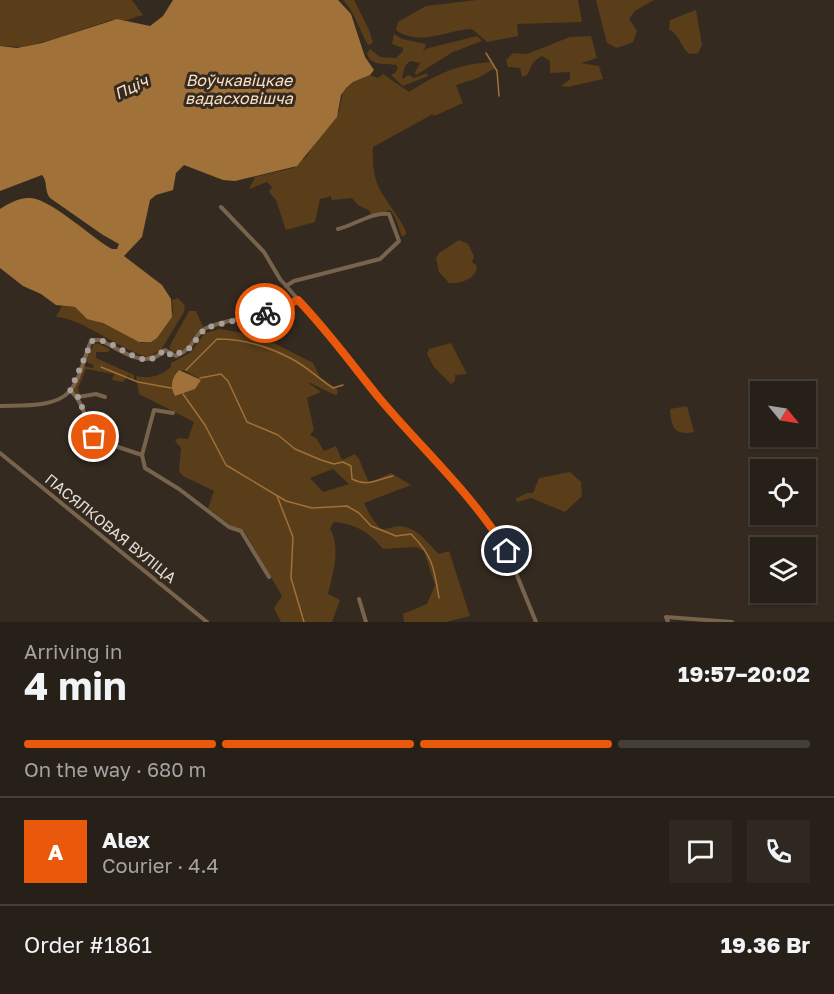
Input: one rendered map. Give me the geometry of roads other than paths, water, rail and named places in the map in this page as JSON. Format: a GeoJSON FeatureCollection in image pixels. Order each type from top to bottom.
{"type":"FeatureCollection","features":[{"type":"Feature","properties":{"kind":"street"},"geometry":{"type":"LineString","coordinates":[[221,207],[264,252],[286,286],[333,339],[382,401],[468,497],[507,551],[536,622]]}},
{"type":"Feature","properties":{"kind":"street"},"geometry":{"type":"LineString","coordinates":[[286,286],[294,281],[380,259],[399,241],[389,214],[359,220],[355,225],[338,230]]}},
{"type":"Feature","properties":{"kind":"street"},"geometry":{"type":"LineString","coordinates":[[0,406],[43,403],[70,391],[90,343],[94,340],[99,340],[143,360],[155,358],[165,350],[172,356],[176,356],[190,348],[205,328],[278,310],[298,300]]}},
{"type":"Feature","properties":{"kind":"street"},"geometry":{"type":"LineString","coordinates":[[70,391],[78,397],[97,440],[142,455]]}},
{"type":"Feature","properties":{"kind":"street"},"geometry":{"type":"LineString","coordinates":[[78,397],[96,394],[105,397]]}},
{"type":"Feature","properties":{"kind":"street"},"geometry":{"type":"LineString","coordinates":[[173,413],[154,410],[142,455],[145,468],[179,489],[229,527],[245,535],[269,577]]}},
{"type":"Feature","properties":{"kind":"street","name":"ПАСЯЛКОВАЯ ВУЛІЦА"},"geometry":{"type":"LineString","coordinates":[[0,453],[207,622]]}},
{"type":"Feature","properties":{"kind":"street"},"geometry":{"type":"LineString","coordinates":[[359,599],[366,622]]}},
{"type":"Feature","properties":{"kind":"street"},"geometry":{"type":"LineString","coordinates":[[668,622],[666,617],[732,622]]}},
{"type":"Feature","properties":{"kind":"water","name":"Воўчкавіцкае вадасховішча"},"geometry":{"type":"Polygon","coordinates":[[[173,0],[338,0],[351,14],[365,57],[374,70],[370,75],[353,82],[346,88],[341,95],[337,117],[297,166],[235,181],[223,180],[184,165],[176,173],[173,190],[156,195],[150,200],[142,237],[124,256],[162,285],[171,299],[172,317],[157,338],[151,342],[139,342],[103,323],[87,319],[75,307],[56,305],[41,294],[23,286],[0,268],[0,209],[23,198],[40,200],[50,205],[112,249],[117,249],[119,244],[50,198],[42,175],[0,191],[0,46],[17,48],[42,43],[117,19],[150,26],[163,16],[173,0]]]}},
{"type":"Feature","properties":{"kind":"water"},"geometry":{"type":"Polygon","coordinates":[[[179,370],[201,380],[195,389],[175,396],[172,382],[179,370]]]}},
{"type":"Feature","properties":{"kind":"waterway"},"geometry":{"type":"LineString","coordinates":[[486,53],[497,71],[499,96]]}},
{"type":"Feature","properties":{"kind":"waterway"},"geometry":{"type":"LineString","coordinates":[[186,370],[217,339],[227,339],[273,350],[301,364],[333,388],[343,385]]}},
{"type":"Feature","properties":{"kind":"waterway"},"geometry":{"type":"LineString","coordinates":[[101,367],[138,382],[171,388]]}},
{"type":"Feature","properties":{"kind":"waterway"},"geometry":{"type":"LineString","coordinates":[[200,378],[221,374],[228,381],[247,422],[278,435],[295,449],[334,464],[343,462],[351,466],[352,479],[368,483],[393,476]]}},
{"type":"Feature","properties":{"kind":"waterway"},"geometry":{"type":"LineString","coordinates":[[183,394],[205,425],[226,465],[286,501],[312,508],[347,506],[359,513],[371,526],[396,536],[411,534],[428,556],[436,578],[439,598]]}},
{"type":"Feature","properties":{"kind":"waterway"},"geometry":{"type":"LineString","coordinates":[[277,496],[293,537],[291,578],[304,622]]}},
{"type":"Feature","properties":{"kind":"water label","name":"Пціч"},"geometry":{"type":"Point","coordinates":[131,87]}}]}
